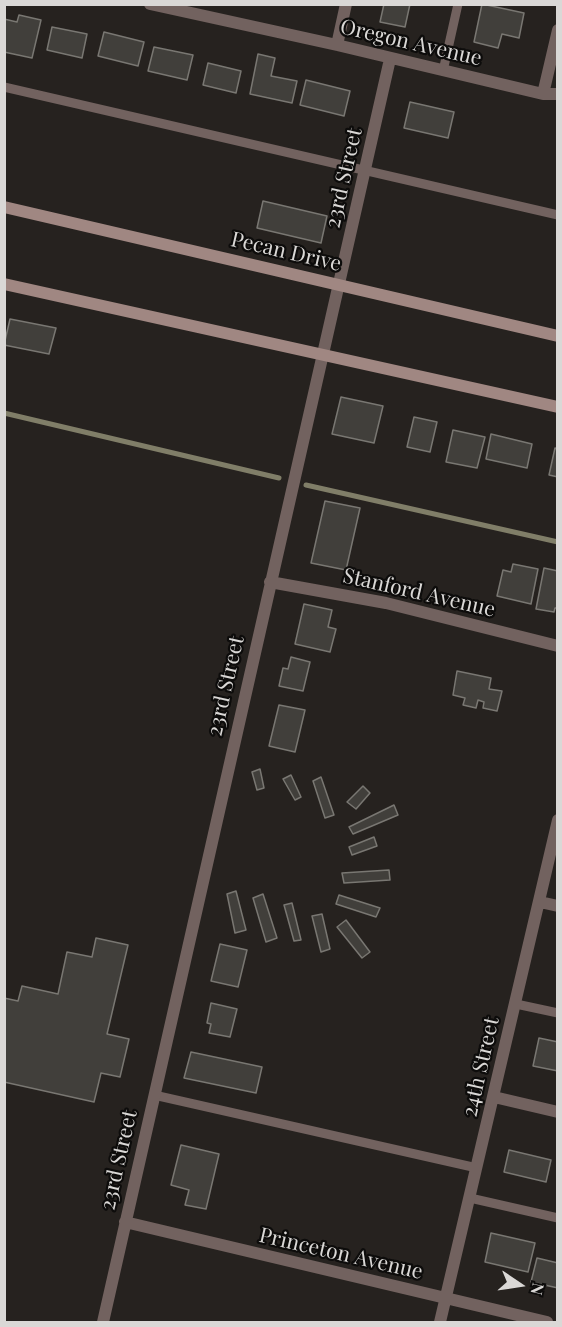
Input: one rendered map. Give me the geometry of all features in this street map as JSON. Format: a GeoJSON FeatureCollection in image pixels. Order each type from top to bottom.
{"type":"FeatureCollection","features":[{"type":"Feature","properties":{"kind":"main road","name":"Pecan Drive"},"geometry":{"type":"LineString","coordinates":[[4,207],[558,336]]}},
{"type":"Feature","properties":{"kind":"main road"},"geometry":{"type":"LineString","coordinates":[[4,284],[558,407]]}},
{"type":"Feature","properties":{"kind":"street","name":"Oregon Avenue"},"geometry":{"type":"LineString","coordinates":[[150,4],[543,94],[558,94]]}},
{"type":"Feature","properties":{"kind":"street"},"geometry":{"type":"LineString","coordinates":[[337,45],[346,4]]}},
{"type":"Feature","properties":{"kind":"street"},"geometry":{"type":"LineString","coordinates":[[543,94],[558,30]]}},
{"type":"Feature","properties":{"kind":"street","name":"23rd Street"},"geometry":{"type":"LineString","coordinates":[[104,1322],[390,59]]}},
{"type":"Feature","properties":{"kind":"street","name":"Stanford Avenue"},"geometry":{"type":"LineString","coordinates":[[270,582],[386,603],[558,646]]}},
{"type":"Feature","properties":{"kind":"street","name":"24th Street"},"geometry":{"type":"LineString","coordinates":[[440,1323],[558,820]]}},
{"type":"Feature","properties":{"kind":"street"},"geometry":{"type":"LineString","coordinates":[[540,902],[558,906]]}},
{"type":"Feature","properties":{"kind":"street"},"geometry":{"type":"LineString","coordinates":[[494,1097],[558,1112]]}},
{"type":"Feature","properties":{"kind":"street","name":"Princeton Avenue"},"geometry":{"type":"LineString","coordinates":[[125,1222],[547,1323]]}},
{"type":"Feature","properties":{"kind":"lane"},"geometry":{"type":"LineString","coordinates":[[442,71],[458,4]]}},
{"type":"Feature","properties":{"kind":"lane"},"geometry":{"type":"LineString","coordinates":[[4,87],[558,215]]}},
{"type":"Feature","properties":{"kind":"lane"},"geometry":{"type":"LineString","coordinates":[[516,1004],[558,1013]]}},
{"type":"Feature","properties":{"kind":"lane"},"geometry":{"type":"LineString","coordinates":[[154,1095],[477,1168]]}},
{"type":"Feature","properties":{"kind":"lane"},"geometry":{"type":"LineString","coordinates":[[470,1198],[558,1218]]}},
{"type":"Feature","properties":{"kind":"building"},"geometry":{"type":"Polygon","coordinates":[[[384,4],[410,4],[405,27],[380,22],[384,4]]]}},
{"type":"Feature","properties":{"kind":"building"},"geometry":{"type":"Polygon","coordinates":[[[482,4],[524,13],[519,38],[502,34],[498,48],[474,42],[482,4]]]}},
{"type":"Feature","properties":{"kind":"building"},"geometry":{"type":"Polygon","coordinates":[[[19,15],[41,20],[32,58],[4,52],[4,19],[17,22],[19,15]]]}},
{"type":"Feature","properties":{"kind":"building"},"geometry":{"type":"Polygon","coordinates":[[[52,27],[87,34],[82,58],[47,50],[52,27]]]}},
{"type":"Feature","properties":{"kind":"building"},"geometry":{"type":"Polygon","coordinates":[[[104,32],[144,42],[138,66],[98,56],[104,32]]]}},
{"type":"Feature","properties":{"kind":"building"},"geometry":{"type":"Polygon","coordinates":[[[154,47],[193,55],[187,80],[148,71],[154,47]]]}},
{"type":"Feature","properties":{"kind":"building"},"geometry":{"type":"Polygon","coordinates":[[[258,54],[275,58],[271,76],[297,81],[292,103],[250,94],[258,54]]]}},
{"type":"Feature","properties":{"kind":"building"},"geometry":{"type":"Polygon","coordinates":[[[208,63],[241,71],[236,93],[203,85],[208,63]]]}},
{"type":"Feature","properties":{"kind":"building"},"geometry":{"type":"Polygon","coordinates":[[[306,80],[350,91],[344,116],[300,105],[306,80]]]}},
{"type":"Feature","properties":{"kind":"building"},"geometry":{"type":"Polygon","coordinates":[[[410,102],[454,112],[448,138],[404,128],[410,102]]]}},
{"type":"Feature","properties":{"kind":"building"},"geometry":{"type":"Polygon","coordinates":[[[263,201],[327,216],[321,243],[257,228],[263,201]]]}},
{"type":"Feature","properties":{"kind":"building"},"geometry":{"type":"Polygon","coordinates":[[[10,319],[56,328],[49,354],[4,345],[10,319]]]}},
{"type":"Feature","properties":{"kind":"building"},"geometry":{"type":"Polygon","coordinates":[[[341,397],[383,406],[374,443],[332,434],[341,397]]]}},
{"type":"Feature","properties":{"kind":"building"},"geometry":{"type":"Polygon","coordinates":[[[414,417],[437,422],[430,452],[407,447],[414,417]]]}},
{"type":"Feature","properties":{"kind":"building"},"geometry":{"type":"Polygon","coordinates":[[[453,430],[485,437],[477,468],[446,462],[453,430]]]}},
{"type":"Feature","properties":{"kind":"building"},"geometry":{"type":"Polygon","coordinates":[[[491,434],[532,444],[527,468],[486,459],[491,434]]]}},
{"type":"Feature","properties":{"kind":"building"},"geometry":{"type":"Polygon","coordinates":[[[555,448],[558,449],[558,477],[549,475],[555,448]]]}},
{"type":"Feature","properties":{"kind":"building"},"geometry":{"type":"Polygon","coordinates":[[[325,501],[360,508],[346,570],[311,563],[325,501]]]}},
{"type":"Feature","properties":{"kind":"building"},"geometry":{"type":"Polygon","coordinates":[[[513,564],[538,569],[531,604],[497,596],[503,570],[511,572],[513,564]]]}},
{"type":"Feature","properties":{"kind":"building"},"geometry":{"type":"Polygon","coordinates":[[[544,568],[558,571],[558,608],[555,608],[554,612],[536,609],[544,568]]]}},
{"type":"Feature","properties":{"kind":"building"},"geometry":{"type":"Polygon","coordinates":[[[304,604],[332,610],[328,627],[336,629],[330,652],[295,644],[304,604]]]}},
{"type":"Feature","properties":{"kind":"building"},"geometry":{"type":"Polygon","coordinates":[[[291,657],[310,662],[303,691],[279,686],[283,668],[288,669],[291,657]]]}},
{"type":"Feature","properties":{"kind":"building"},"geometry":{"type":"Polygon","coordinates":[[[457,671],[491,678],[489,689],[502,691],[497,711],[483,708],[484,702],[478,700],[476,708],[463,705],[465,698],[453,695],[457,671]]]}},
{"type":"Feature","properties":{"kind":"building"},"geometry":{"type":"Polygon","coordinates":[[[279,705],[305,710],[295,752],[269,746],[279,705]]]}},
{"type":"Feature","properties":{"kind":"building"},"geometry":{"type":"Polygon","coordinates":[[[260,769],[264,788],[257,790],[252,772],[260,769]]]}},
{"type":"Feature","properties":{"kind":"building"},"geometry":{"type":"Polygon","coordinates":[[[291,775],[301,797],[295,800],[283,779],[291,775]]]}},
{"type":"Feature","properties":{"kind":"building"},"geometry":{"type":"Polygon","coordinates":[[[321,777],[334,815],[325,818],[313,781],[321,777]]]}},
{"type":"Feature","properties":{"kind":"building"},"geometry":{"type":"Polygon","coordinates":[[[363,786],[370,793],[356,809],[347,802],[363,786]]]}},
{"type":"Feature","properties":{"kind":"building"},"geometry":{"type":"Polygon","coordinates":[[[394,805],[398,815],[353,834],[349,827],[394,805]]]}},
{"type":"Feature","properties":{"kind":"building"},"geometry":{"type":"Polygon","coordinates":[[[374,837],[377,846],[352,855],[349,847],[374,837]]]}},
{"type":"Feature","properties":{"kind":"building"},"geometry":{"type":"Polygon","coordinates":[[[389,870],[390,880],[344,883],[342,873],[389,870]]]}},
{"type":"Feature","properties":{"kind":"building"},"geometry":{"type":"Polygon","coordinates":[[[236,891],[246,930],[235,933],[227,894],[236,891]]]}},
{"type":"Feature","properties":{"kind":"building"},"geometry":{"type":"Polygon","coordinates":[[[263,894],[277,938],[266,942],[253,898],[263,894]]]}},
{"type":"Feature","properties":{"kind":"building"},"geometry":{"type":"Polygon","coordinates":[[[339,895],[380,908],[376,917],[336,904],[339,895]]]}},
{"type":"Feature","properties":{"kind":"building"},"geometry":{"type":"Polygon","coordinates":[[[292,903],[301,940],[294,941],[284,905],[292,903]]]}},
{"type":"Feature","properties":{"kind":"building"},"geometry":{"type":"Polygon","coordinates":[[[322,914],[330,949],[321,952],[312,916],[322,914]]]}},
{"type":"Feature","properties":{"kind":"building"},"geometry":{"type":"Polygon","coordinates":[[[346,920],[370,952],[362,958],[337,927],[346,920]]]}},
{"type":"Feature","properties":{"kind":"building"},"geometry":{"type":"Polygon","coordinates":[[[96,938],[128,945],[107,1034],[129,1039],[120,1077],[101,1073],[94,1102],[4,1082],[4,998],[18,1001],[22,986],[58,994],[67,952],[92,957],[96,938]]]}},
{"type":"Feature","properties":{"kind":"building"},"geometry":{"type":"Polygon","coordinates":[[[220,944],[247,950],[238,987],[211,981],[220,944]]]}},
{"type":"Feature","properties":{"kind":"building"},"geometry":{"type":"Polygon","coordinates":[[[211,1003],[237,1009],[230,1037],[209,1033],[211,1024],[207,1023],[211,1003]]]}},
{"type":"Feature","properties":{"kind":"building"},"geometry":{"type":"Polygon","coordinates":[[[539,1038],[558,1042],[558,1071],[533,1066],[539,1038]]]}},
{"type":"Feature","properties":{"kind":"building"},"geometry":{"type":"Polygon","coordinates":[[[191,1052],[262,1067],[256,1093],[184,1078],[191,1052]]]}},
{"type":"Feature","properties":{"kind":"building"},"geometry":{"type":"Polygon","coordinates":[[[181,1145],[219,1154],[206,1209],[185,1205],[189,1190],[171,1185],[181,1145]]]}},
{"type":"Feature","properties":{"kind":"building"},"geometry":{"type":"Polygon","coordinates":[[[509,1150],[551,1160],[546,1182],[504,1172],[509,1150]]]}},
{"type":"Feature","properties":{"kind":"building"},"geometry":{"type":"Polygon","coordinates":[[[491,1233],[535,1243],[528,1272],[485,1262],[491,1233]]]}},
{"type":"Feature","properties":{"kind":"building"},"geometry":{"type":"Polygon","coordinates":[[[537,1258],[558,1263],[558,1288],[531,1282],[537,1258]]]}},
{"type":"Feature","properties":{"kind":"waterway"},"geometry":{"type":"LineString","coordinates":[[4,413],[279,478]]}},
{"type":"Feature","properties":{"kind":"waterway"},"geometry":{"type":"LineString","coordinates":[[306,485],[558,542]]}}]}
